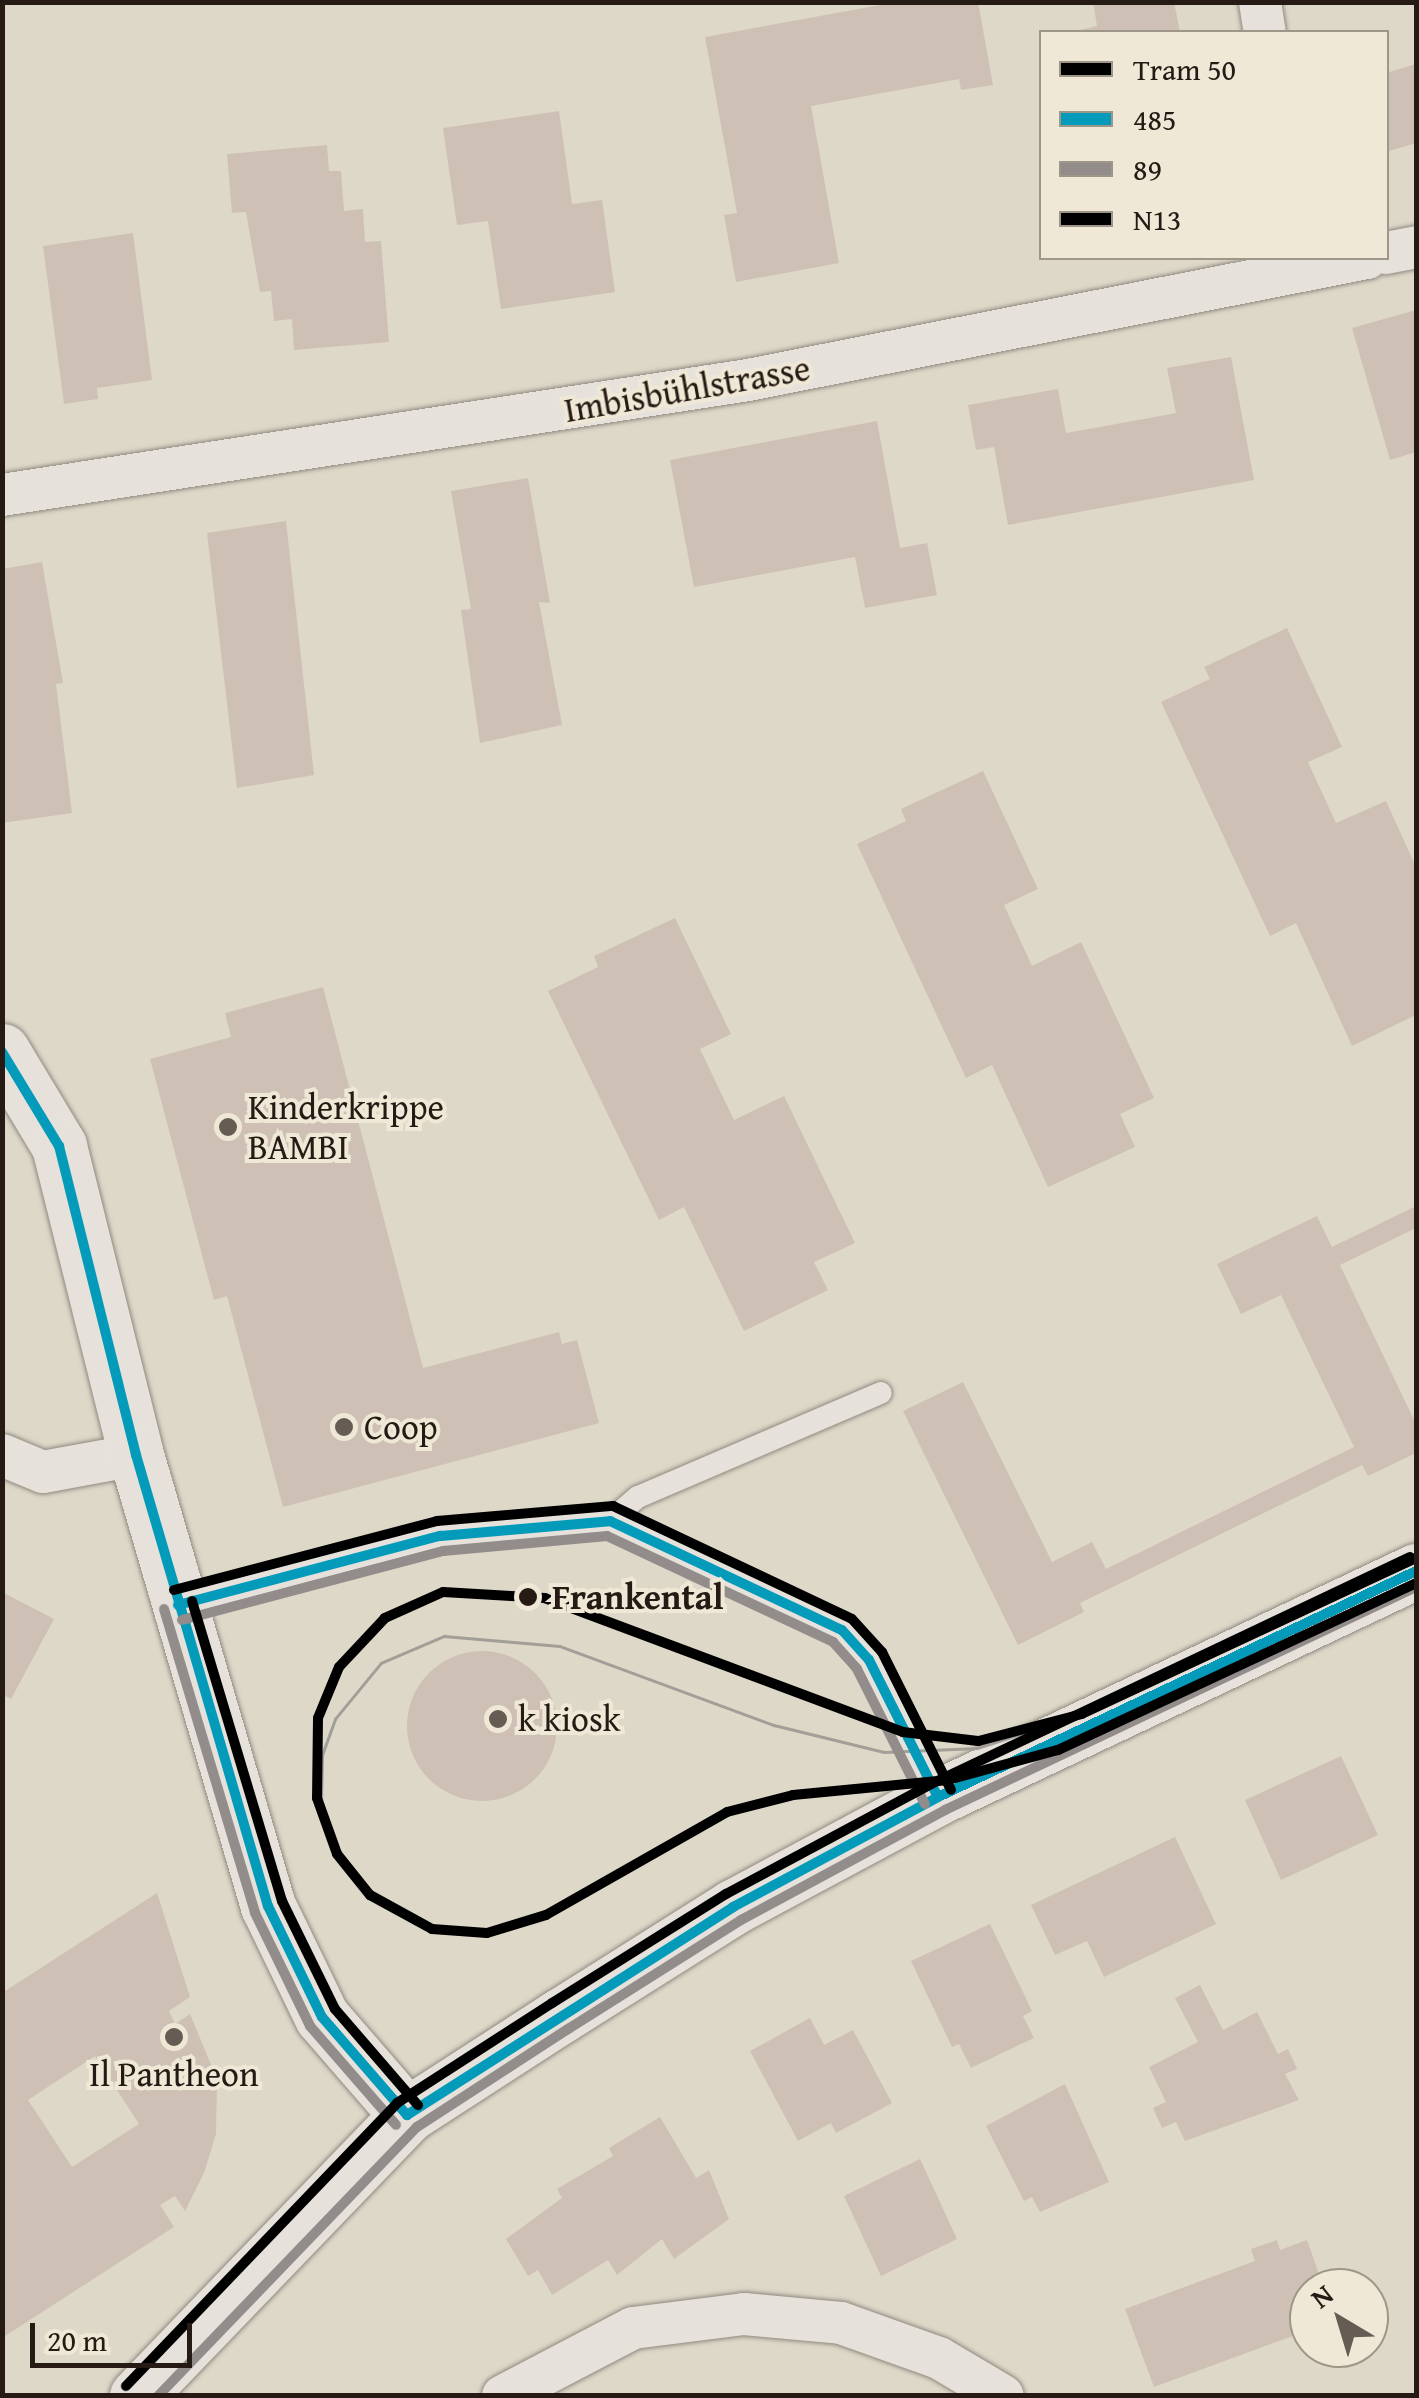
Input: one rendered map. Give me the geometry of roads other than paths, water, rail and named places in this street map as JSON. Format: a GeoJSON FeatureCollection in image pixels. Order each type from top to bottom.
{"type":"FeatureCollection","features":[{"type":"Feature","properties":{"kind":"main road"},"geometry":{"type":"LineString","coordinates":[[2,1051],[58,1146],[136,1456],[268,1906],[322,2017],[407,2115]]}},
{"type":"Feature","properties":{"kind":"main road"},"geometry":{"type":"LineString","coordinates":[[138,2396],[407,2115],[733,1907],[938,1797],[1416,1571]]}},
{"type":"Feature","properties":{"kind":"street"},"geometry":{"type":"LineString","coordinates":[[1260,2],[1265,30]]}},
{"type":"Feature","properties":{"kind":"street"},"geometry":{"type":"LineString","coordinates":[[1389,252],[1416,247]]}},
{"type":"Feature","properties":{"kind":"street","name":"Imbisbühlstrasse"},"geometry":{"type":"LineString","coordinates":[[2,495],[748,380],[1307,264],[1347,260]]}},
{"type":"Feature","properties":{"kind":"street"},"geometry":{"type":"LineString","coordinates":[[2,1455],[43,1472],[136,1456]]}},
{"type":"Feature","properties":{"kind":"street"},"geometry":{"type":"LineString","coordinates":[[503,2396],[633,2328],[744,2314],[842,2323],[940,2358],[1003,2396]]}},
{"type":"Feature","properties":{"kind":"lane"},"geometry":{"type":"LineString","coordinates":[[610,1521],[638,1497],[881,1393]]}},
{"type":"Feature","properties":{"kind":"lane"},"geometry":{"type":"LineString","coordinates":[[178,1605],[440,1536],[610,1521],[842,1630],[869,1660],[938,1797]]}},
{"type":"Feature","properties":{"kind":"tram line","name":"50"},"geometry":{"type":"LineString","coordinates":[[1416,1558],[1082,1714],[978,1741],[903,1732],[545,1598],[443,1592],[385,1618],[339,1667],[318,1718],[317,1798],[337,1854],[370,1895],[432,1929],[487,1933],[546,1915],[727,1812],[793,1795],[948,1780],[1058,1750],[1416,1583]]}},
{"type":"Feature","properties":{"kind":"tram line"},"geometry":{"type":"LineString","coordinates":[[344,1865],[321,1802],[322,1755],[335,1719],[381,1663],[444,1636],[560,1646],[774,1725],[884,1752],[977,1748],[1082,1714]]}},
{"type":"Feature","properties":{"kind":"place","name":"Kinderkrippe BAMBI"},"geometry":{"type":"Point","coordinates":[228,1127]}},
{"type":"Feature","properties":{"kind":"place","name":"Coop"},"geometry":{"type":"Point","coordinates":[344,1427]}},
{"type":"Feature","properties":{"kind":"place","name":"Frankental"},"geometry":{"type":"Point","coordinates":[528,1597]}},
{"type":"Feature","properties":{"kind":"place","name":"k kiosk"},"geometry":{"type":"Point","coordinates":[498,1719]}},
{"type":"Feature","properties":{"kind":"place","name":"Il Pantheon"},"geometry":{"type":"Point","coordinates":[174,2037]}}]}
